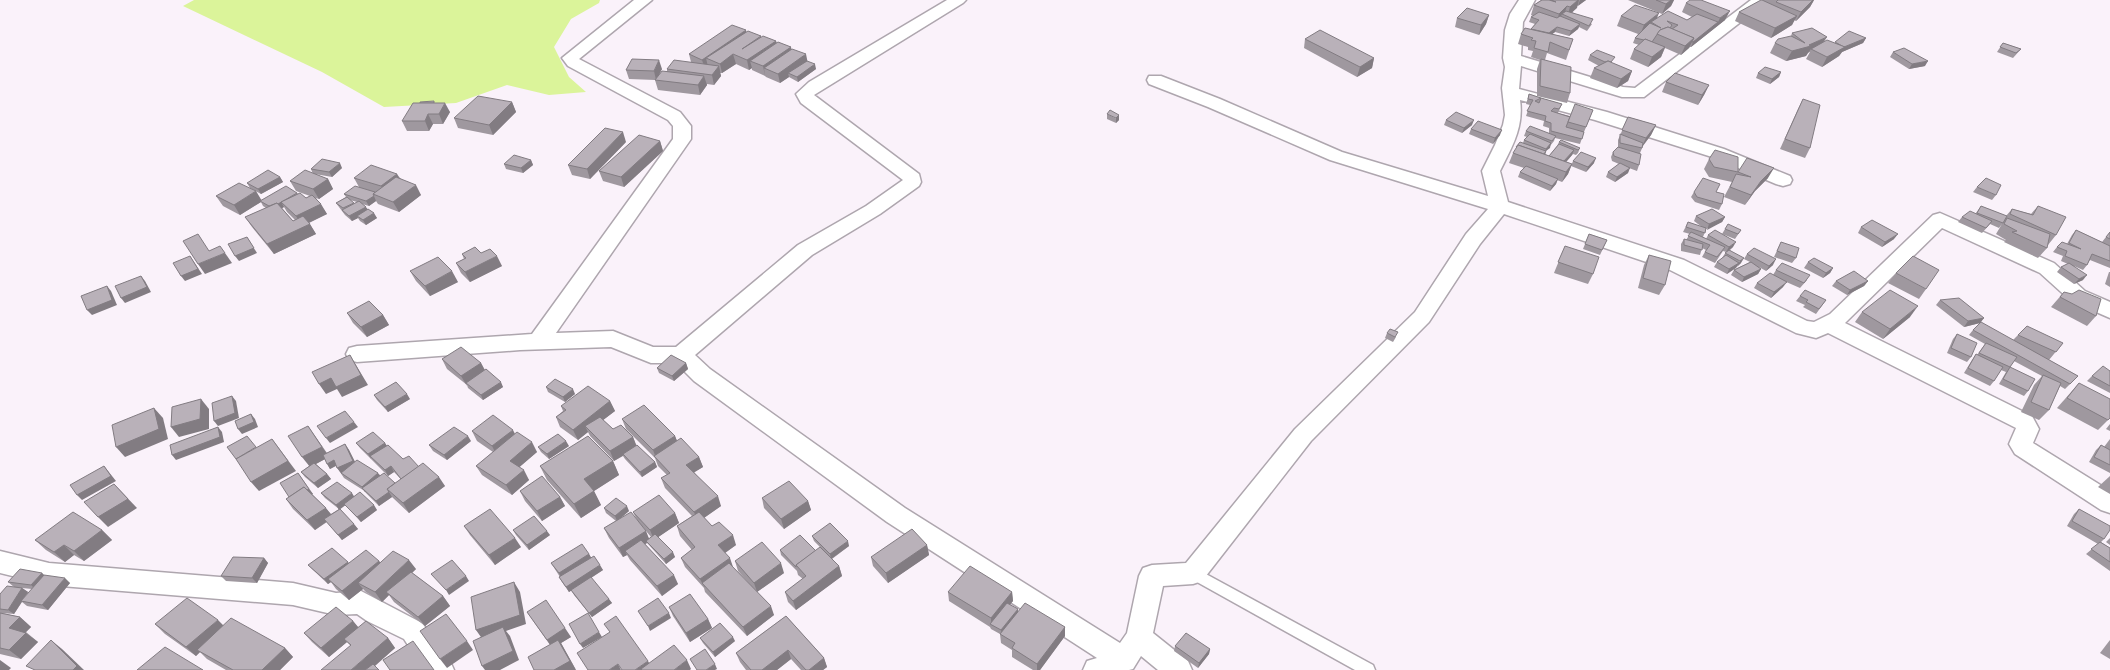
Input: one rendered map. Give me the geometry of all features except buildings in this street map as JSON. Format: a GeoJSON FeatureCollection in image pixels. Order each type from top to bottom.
{"type":"FeatureCollection","features":[{"type":"Feature","properties":{"kind":"street"},"geometry":{"type":"LineString","coordinates":[[538,342],[682,139],[684,130],[674,116],[574,63],[570,58],[644,0]]}},
{"type":"Feature","properties":{"kind":"street"},"geometry":{"type":"LineString","coordinates":[[681,355],[805,250],[872,210],[912,182],[912,178],[807,99],[805,94],[814,86],[958,0]]}},
{"type":"Feature","properties":{"kind":"street"},"geometry":{"type":"LineString","coordinates":[[1500,206],[1491,171],[1506,140],[1513,118],[1511,36],[1521,6],[1527,0]]}},
{"type":"Feature","properties":{"kind":"street"},"geometry":{"type":"LineString","coordinates":[[1511,58],[1622,92],[1638,93],[1697,46],[1761,0]]}},
{"type":"Feature","properties":{"kind":"street"},"geometry":{"type":"LineString","coordinates":[[1156,80],[1214,102],[1336,156],[1500,206],[1690,269],[1803,328],[1816,330],[1838,318],[1940,219],[2041,265],[2078,296],[2110,311]]}},
{"type":"Feature","properties":{"kind":"street"},"geometry":{"type":"LineString","coordinates":[[1511,92],[1601,116],[1718,153],[1783,180]]}},
{"type":"Feature","properties":{"kind":"street"},"geometry":{"type":"LineString","coordinates":[[1097,670],[1123,660],[1139,638],[1152,576],[1193,572],[1303,435],[1422,317],[1448,280],[1473,239],[1500,206]]}},
{"type":"Feature","properties":{"kind":"street"},"geometry":{"type":"LineString","coordinates":[[1828,324],[2024,422],[2028,429],[2021,444],[2023,448],[2110,503]]}},
{"type":"Feature","properties":{"kind":"street"},"geometry":{"type":"LineString","coordinates":[[357,354],[613,339],[652,354],[681,355],[702,374],[896,515],[1123,660]]}},
{"type":"Feature","properties":{"kind":"street"},"geometry":{"type":"LineString","coordinates":[[0,562],[49,574],[293,594],[336,604],[361,602],[376,613],[413,632],[440,670]]}},
{"type":"Feature","properties":{"kind":"street"},"geometry":{"type":"LineString","coordinates":[[1139,638],[1178,670]]}},
{"type":"Feature","properties":{"kind":"lane"},"geometry":{"type":"LineString","coordinates":[[1193,572],[1368,670]]}},
{"type":"Feature","properties":{"kind":"green space"},"geometry":{"type":"Polygon","coordinates":[[[194,0],[600,0],[599,3],[571,19],[554,47],[569,77],[586,92],[549,95],[507,85],[456,103],[384,107],[322,72],[183,6],[194,0]]]}}]}
